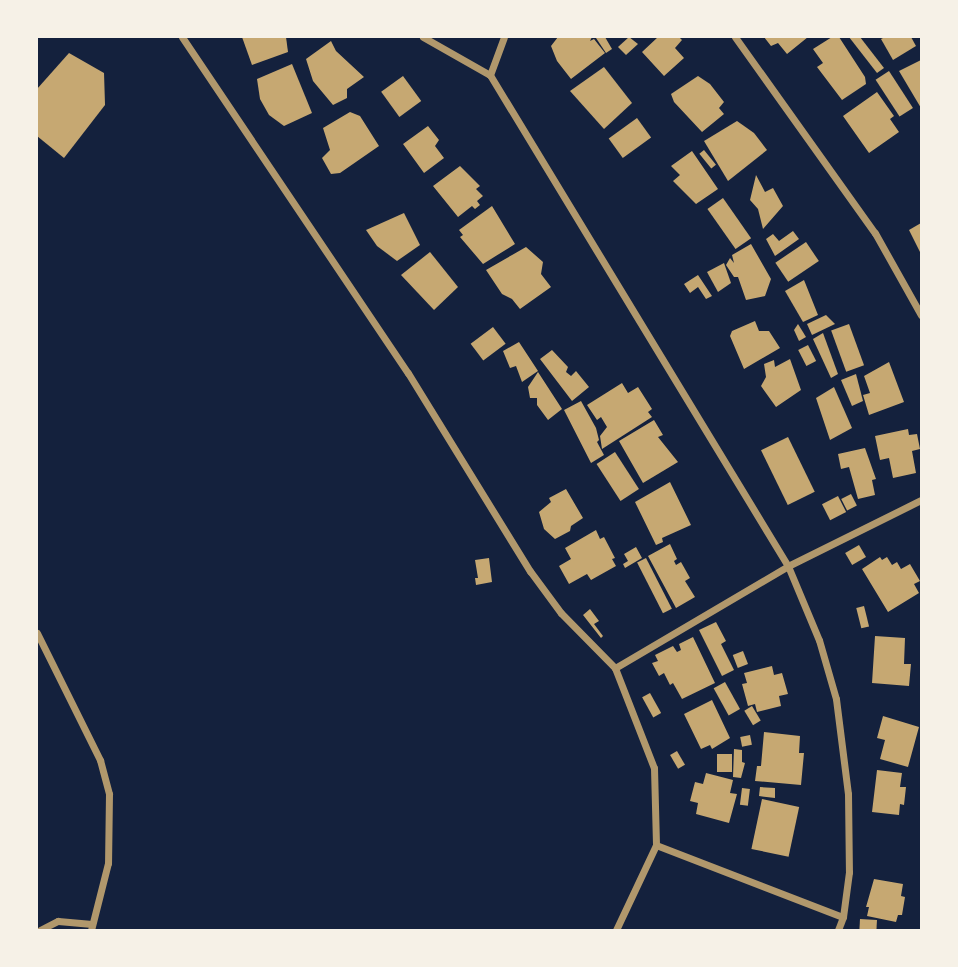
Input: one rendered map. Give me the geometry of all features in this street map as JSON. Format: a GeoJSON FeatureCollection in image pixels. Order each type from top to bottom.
{"type":"FeatureCollection","features":[{"type":"Feature","properties":{"kind":"street"},"geometry":{"type":"LineString","coordinates":[[182,37],[408,373],[530,571],[561,613],[615,667],[654,768],[656,845],[616,930]]}},
{"type":"Feature","properties":{"kind":"street"},"geometry":{"type":"LineString","coordinates":[[423,37],[489,75],[788,566],[819,640],[836,699],[848,794],[849,872],[843,917],[838,930]]}},
{"type":"Feature","properties":{"kind":"street"},"geometry":{"type":"LineString","coordinates":[[489,75],[504,37]]}},
{"type":"Feature","properties":{"kind":"street"},"geometry":{"type":"LineString","coordinates":[[735,37],[875,233],[921,315]]}},
{"type":"Feature","properties":{"kind":"street"},"geometry":{"type":"LineString","coordinates":[[615,667],[788,566],[921,500]]}},
{"type":"Feature","properties":{"kind":"street"},"geometry":{"type":"LineString","coordinates":[[37,633],[100,760],[109,794],[108,863],[92,927],[58,921],[40,930]]}},
{"type":"Feature","properties":{"kind":"street"},"geometry":{"type":"LineString","coordinates":[[656,845],[843,917]]}},
{"type":"Feature","properties":{"kind":"building"},"geometry":{"type":"Polygon","coordinates":[[[242,37],[286,37],[288,52],[252,65],[242,37]]]}},
{"type":"Feature","properties":{"kind":"building"},"geometry":{"type":"Polygon","coordinates":[[[558,37],[592,37],[590,41],[594,39],[605,53],[571,79],[557,61],[551,46],[558,37]]]}},
{"type":"Feature","properties":{"kind":"building"},"geometry":{"type":"Polygon","coordinates":[[[605,37],[612,49],[606,53],[596,38],[605,37]]]}},
{"type":"Feature","properties":{"kind":"building"},"geometry":{"type":"Polygon","coordinates":[[[629,37],[638,44],[626,55],[618,47],[629,37]]]}},
{"type":"Feature","properties":{"kind":"building"},"geometry":{"type":"Polygon","coordinates":[[[658,37],[679,37],[682,40],[675,48],[684,58],[664,76],[642,52],[658,37]]]}},
{"type":"Feature","properties":{"kind":"building"},"geometry":{"type":"Polygon","coordinates":[[[764,37],[808,37],[787,54],[778,43],[771,46],[764,37]]]}},
{"type":"Feature","properties":{"kind":"building"},"geometry":{"type":"Polygon","coordinates":[[[832,37],[839,37],[865,77],[866,84],[842,100],[817,67],[823,63],[813,49],[832,37]]]}},
{"type":"Feature","properties":{"kind":"building"},"geometry":{"type":"Polygon","coordinates":[[[849,37],[860,37],[884,68],[877,73],[849,37]]]}},
{"type":"Feature","properties":{"kind":"building"},"geometry":{"type":"Polygon","coordinates":[[[911,37],[916,46],[893,60],[881,39],[911,37]]]}},
{"type":"Feature","properties":{"kind":"building"},"geometry":{"type":"Polygon","coordinates":[[[331,41],[336,51],[364,77],[347,89],[347,98],[333,105],[313,81],[306,59],[331,41]]]}},
{"type":"Feature","properties":{"kind":"building"},"geometry":{"type":"Polygon","coordinates":[[[69,53],[104,73],[105,105],[64,158],[37,136],[37,89],[69,53]]]}},
{"type":"Feature","properties":{"kind":"building"},"geometry":{"type":"Polygon","coordinates":[[[921,60],[921,108],[899,71],[921,60]]]}},
{"type":"Feature","properties":{"kind":"building"},"geometry":{"type":"Polygon","coordinates":[[[292,64],[312,113],[284,126],[269,115],[260,99],[257,79],[292,64]]]}},
{"type":"Feature","properties":{"kind":"building"},"geometry":{"type":"Polygon","coordinates":[[[604,67],[632,103],[604,129],[570,91],[604,67]]]}},
{"type":"Feature","properties":{"kind":"building"},"geometry":{"type":"Polygon","coordinates":[[[889,71],[913,108],[900,117],[876,80],[889,71]]]}},
{"type":"Feature","properties":{"kind":"building"},"geometry":{"type":"Polygon","coordinates":[[[403,76],[421,101],[399,117],[381,92],[403,76]]]}},
{"type":"Feature","properties":{"kind":"building"},"geometry":{"type":"Polygon","coordinates":[[[698,76],[710,84],[724,102],[719,108],[724,114],[702,132],[674,102],[671,94],[698,76]]]}},
{"type":"Feature","properties":{"kind":"building"},"geometry":{"type":"Polygon","coordinates":[[[877,92],[894,116],[890,119],[899,132],[869,153],[843,116],[877,92]]]}},
{"type":"Feature","properties":{"kind":"building"},"geometry":{"type":"Polygon","coordinates":[[[350,112],[360,116],[379,146],[340,173],[331,174],[322,158],[330,150],[323,128],[350,112]]]}},
{"type":"Feature","properties":{"kind":"building"},"geometry":{"type":"Polygon","coordinates":[[[637,118],[651,137],[623,158],[609,139],[637,118]]]}},
{"type":"Feature","properties":{"kind":"building"},"geometry":{"type":"Polygon","coordinates":[[[737,121],[754,133],[767,150],[728,181],[704,141],[737,121]]]}},
{"type":"Feature","properties":{"kind":"building"},"geometry":{"type":"Polygon","coordinates":[[[428,126],[439,140],[435,146],[444,158],[424,173],[403,144],[428,126]]]}},
{"type":"Feature","properties":{"kind":"building"},"geometry":{"type":"Polygon","coordinates":[[[704,150],[716,165],[711,169],[699,154],[704,150]]]}},
{"type":"Feature","properties":{"kind":"building"},"geometry":{"type":"Polygon","coordinates":[[[692,151],[718,189],[696,204],[673,181],[680,175],[671,166],[692,151]]]}},
{"type":"Feature","properties":{"kind":"building"},"geometry":{"type":"Polygon","coordinates":[[[460,166],[480,186],[476,189],[483,196],[477,201],[480,205],[475,209],[472,206],[458,217],[433,186],[460,166]]]}},
{"type":"Feature","properties":{"kind":"building"},"geometry":{"type":"Polygon","coordinates":[[[756,175],[765,192],[773,188],[783,206],[763,229],[758,209],[750,200],[756,175]]]}},
{"type":"Feature","properties":{"kind":"building"},"geometry":{"type":"Polygon","coordinates":[[[723,198],[751,238],[736,249],[707,209],[723,198]]]}},
{"type":"Feature","properties":{"kind":"building"},"geometry":{"type":"Polygon","coordinates":[[[492,206],[515,244],[483,264],[460,237],[463,235],[459,230],[492,206]]]}},
{"type":"Feature","properties":{"kind":"building"},"geometry":{"type":"Polygon","coordinates":[[[404,213],[420,245],[397,261],[377,246],[366,230],[404,213]]]}},
{"type":"Feature","properties":{"kind":"building"},"geometry":{"type":"Polygon","coordinates":[[[921,223],[921,254],[909,230],[921,223]]]}},
{"type":"Feature","properties":{"kind":"building"},"geometry":{"type":"Polygon","coordinates":[[[793,231],[799,239],[775,256],[766,239],[773,234],[779,241],[793,231]]]}},
{"type":"Feature","properties":{"kind":"building"},"geometry":{"type":"Polygon","coordinates":[[[806,242],[819,261],[788,282],[775,263],[806,242]]]}},
{"type":"Feature","properties":{"kind":"building"},"geometry":{"type":"Polygon","coordinates":[[[751,244],[771,279],[765,296],[746,300],[738,277],[734,277],[726,265],[730,258],[734,263],[732,255],[751,244]]]}},
{"type":"Feature","properties":{"kind":"building"},"geometry":{"type":"Polygon","coordinates":[[[526,247],[543,262],[541,274],[551,287],[520,309],[512,299],[502,294],[486,270],[526,247]]]}},
{"type":"Feature","properties":{"kind":"building"},"geometry":{"type":"Polygon","coordinates":[[[430,252],[458,287],[434,310],[401,275],[430,252]]]}},
{"type":"Feature","properties":{"kind":"building"},"geometry":{"type":"Polygon","coordinates":[[[724,263],[731,283],[718,292],[707,272],[724,263]]]}},
{"type":"Feature","properties":{"kind":"building"},"geometry":{"type":"Polygon","coordinates":[[[698,275],[712,296],[706,299],[698,287],[690,293],[684,284],[698,275]]]}},
{"type":"Feature","properties":{"kind":"building"},"geometry":{"type":"Polygon","coordinates":[[[804,280],[818,315],[803,322],[785,291],[804,280]]]}},
{"type":"Feature","properties":{"kind":"building"},"geometry":{"type":"Polygon","coordinates":[[[826,315],[835,324],[812,335],[807,324],[826,315]]]}},
{"type":"Feature","properties":{"kind":"building"},"geometry":{"type":"Polygon","coordinates":[[[755,321],[759,331],[769,331],[780,348],[744,369],[730,336],[732,331],[755,321]]]}},
{"type":"Feature","properties":{"kind":"building"},"geometry":{"type":"Polygon","coordinates":[[[798,324],[806,337],[799,341],[794,330],[798,324]]]}},
{"type":"Feature","properties":{"kind":"building"},"geometry":{"type":"Polygon","coordinates":[[[849,324],[864,365],[846,372],[831,330],[849,324]]]}},
{"type":"Feature","properties":{"kind":"building"},"geometry":{"type":"Polygon","coordinates":[[[493,327],[506,344],[483,361],[471,344],[493,327]]]}},
{"type":"Feature","properties":{"kind":"building"},"geometry":{"type":"Polygon","coordinates":[[[823,333],[838,374],[831,378],[813,339],[823,333]]]}},
{"type":"Feature","properties":{"kind":"building"},"geometry":{"type":"Polygon","coordinates":[[[519,342],[538,371],[522,382],[516,366],[510,368],[503,351],[519,342]]]}},
{"type":"Feature","properties":{"kind":"building"},"geometry":{"type":"Polygon","coordinates":[[[808,345],[816,361],[806,366],[798,350],[808,345]]]}},
{"type":"Feature","properties":{"kind":"building"},"geometry":{"type":"Polygon","coordinates":[[[552,350],[568,367],[566,372],[571,376],[576,371],[589,387],[572,401],[540,359],[552,350]]]}},
{"type":"Feature","properties":{"kind":"building"},"geometry":{"type":"Polygon","coordinates":[[[790,359],[801,390],[776,407],[761,386],[766,377],[764,364],[774,360],[775,367],[790,359]]]}},
{"type":"Feature","properties":{"kind":"building"},"geometry":{"type":"Polygon","coordinates":[[[889,362],[904,402],[869,415],[863,395],[870,393],[864,376],[889,362]]]}},
{"type":"Feature","properties":{"kind":"building"},"geometry":{"type":"Polygon","coordinates":[[[538,372],[562,409],[548,420],[537,405],[537,398],[530,398],[528,387],[538,372]]]}},
{"type":"Feature","properties":{"kind":"building"},"geometry":{"type":"Polygon","coordinates":[[[856,374],[863,401],[852,406],[841,380],[856,374]]]}},
{"type":"Feature","properties":{"kind":"building"},"geometry":{"type":"Polygon","coordinates":[[[622,383],[628,393],[638,387],[652,409],[648,412],[652,417],[602,449],[600,436],[607,427],[601,417],[597,420],[587,405],[622,383]]]}},
{"type":"Feature","properties":{"kind":"building"},"geometry":{"type":"Polygon","coordinates":[[[834,387],[852,428],[830,440],[816,398],[834,387]]]}},
{"type":"Feature","properties":{"kind":"building"},"geometry":{"type":"Polygon","coordinates":[[[581,401],[596,428],[599,440],[597,442],[604,455],[591,463],[564,410],[581,401]]]}},
{"type":"Feature","properties":{"kind":"building"},"geometry":{"type":"Polygon","coordinates":[[[654,420],[663,435],[658,437],[678,462],[643,483],[619,441],[654,420]]]}},
{"type":"Feature","properties":{"kind":"building"},"geometry":{"type":"Polygon","coordinates":[[[908,429],[909,435],[917,434],[920,449],[912,451],[916,473],[893,478],[889,458],[880,460],[875,436],[908,429]]]}},
{"type":"Feature","properties":{"kind":"building"},"geometry":{"type":"Polygon","coordinates":[[[788,437],[815,492],[788,505],[761,450],[788,437]]]}},
{"type":"Feature","properties":{"kind":"building"},"geometry":{"type":"Polygon","coordinates":[[[865,448],[876,479],[872,480],[875,495],[858,499],[849,467],[841,469],[838,454],[865,448]]]}},
{"type":"Feature","properties":{"kind":"building"},"geometry":{"type":"Polygon","coordinates":[[[615,452],[639,489],[621,501],[597,464],[615,452]]]}},
{"type":"Feature","properties":{"kind":"building"},"geometry":{"type":"Polygon","coordinates":[[[670,482],[691,525],[662,538],[663,542],[656,545],[635,502],[670,482]]]}},
{"type":"Feature","properties":{"kind":"building"},"geometry":{"type":"Polygon","coordinates":[[[566,489],[583,518],[571,526],[570,531],[555,539],[544,529],[539,512],[551,502],[549,498],[566,489]]]}},
{"type":"Feature","properties":{"kind":"building"},"geometry":{"type":"Polygon","coordinates":[[[851,494],[857,506],[847,511],[841,499],[851,494]]]}},
{"type":"Feature","properties":{"kind":"building"},"geometry":{"type":"Polygon","coordinates":[[[838,496],[846,512],[830,520],[822,504],[838,496]]]}},
{"type":"Feature","properties":{"kind":"building"},"geometry":{"type":"Polygon","coordinates":[[[596,530],[600,539],[604,537],[615,558],[612,559],[616,566],[591,580],[587,574],[569,584],[559,566],[571,559],[565,548],[596,530]]]}},
{"type":"Feature","properties":{"kind":"building"},"geometry":{"type":"Polygon","coordinates":[[[670,544],[677,559],[674,561],[676,565],[681,562],[690,578],[685,581],[695,597],[676,608],[648,556],[670,544]]]}},
{"type":"Feature","properties":{"kind":"building"},"geometry":{"type":"Polygon","coordinates":[[[859,545],[866,557],[852,565],[845,553],[859,545]]]}},
{"type":"Feature","properties":{"kind":"building"},"geometry":{"type":"Polygon","coordinates":[[[636,547],[642,558],[625,568],[623,564],[628,561],[624,554],[636,547]]]}},
{"type":"Feature","properties":{"kind":"building"},"geometry":{"type":"Polygon","coordinates":[[[880,557],[882,560],[887,557],[892,565],[897,562],[901,569],[910,564],[920,581],[914,584],[919,593],[888,612],[862,569],[880,557]]]}},
{"type":"Feature","properties":{"kind":"building"},"geometry":{"type":"Polygon","coordinates":[[[489,558],[492,582],[476,585],[475,578],[478,578],[475,560],[489,558]]]}},
{"type":"Feature","properties":{"kind":"building"},"geometry":{"type":"Polygon","coordinates":[[[646,558],[672,609],[663,613],[637,563],[646,558]]]}},
{"type":"Feature","properties":{"kind":"building"},"geometry":{"type":"Polygon","coordinates":[[[864,606],[869,626],[861,628],[856,608],[864,606]]]}},
{"type":"Feature","properties":{"kind":"building"},"geometry":{"type":"Polygon","coordinates":[[[590,609],[599,621],[594,624],[603,636],[601,638],[583,615],[590,609]]]}},
{"type":"Feature","properties":{"kind":"building"},"geometry":{"type":"Polygon","coordinates":[[[716,622],[726,641],[721,644],[734,670],[722,676],[699,630],[716,622]]]}},
{"type":"Feature","properties":{"kind":"building"},"geometry":{"type":"Polygon","coordinates":[[[875,636],[905,638],[904,664],[911,664],[909,686],[872,683],[875,636]]]}},
{"type":"Feature","properties":{"kind":"building"},"geometry":{"type":"Polygon","coordinates":[[[693,637],[715,683],[682,699],[673,683],[670,685],[664,673],[659,676],[652,663],[658,661],[655,655],[673,646],[677,652],[681,650],[679,644],[693,637]]]}},
{"type":"Feature","properties":{"kind":"building"},"geometry":{"type":"Polygon","coordinates":[[[743,651],[748,664],[738,668],[733,655],[743,651]]]}},
{"type":"Feature","properties":{"kind":"building"},"geometry":{"type":"Polygon","coordinates":[[[772,666],[774,675],[782,673],[788,694],[779,696],[781,706],[757,712],[755,704],[748,706],[742,684],[747,683],[744,673],[772,666]]]}},
{"type":"Feature","properties":{"kind":"building"},"geometry":{"type":"Polygon","coordinates":[[[725,682],[740,709],[729,715],[714,688],[725,682]]]}},
{"type":"Feature","properties":{"kind":"building"},"geometry":{"type":"Polygon","coordinates":[[[650,693],[661,713],[653,717],[642,697],[650,693]]]}},
{"type":"Feature","properties":{"kind":"building"},"geometry":{"type":"Polygon","coordinates":[[[712,700],[730,738],[712,749],[710,745],[701,749],[684,714],[712,700]]]}},
{"type":"Feature","properties":{"kind":"building"},"geometry":{"type":"Polygon","coordinates":[[[752,706],[761,721],[753,725],[744,711],[752,706]]]}},
{"type":"Feature","properties":{"kind":"building"},"geometry":{"type":"Polygon","coordinates":[[[883,716],[919,727],[908,767],[880,759],[885,740],[877,738],[883,716]]]}},
{"type":"Feature","properties":{"kind":"building"},"geometry":{"type":"Polygon","coordinates":[[[764,732],[800,736],[799,753],[804,753],[801,785],[755,781],[757,766],[761,766],[764,732]]]}},
{"type":"Feature","properties":{"kind":"building"},"geometry":{"type":"Polygon","coordinates":[[[750,735],[752,745],[742,747],[740,737],[750,735]]]}},
{"type":"Feature","properties":{"kind":"building"},"geometry":{"type":"Polygon","coordinates":[[[734,749],[742,750],[742,762],[745,763],[741,778],[733,777],[734,749]]]}},
{"type":"Feature","properties":{"kind":"building"},"geometry":{"type":"Polygon","coordinates":[[[677,751],[685,765],[678,769],[670,755],[677,751]]]}},
{"type":"Feature","properties":{"kind":"building"},"geometry":{"type":"Polygon","coordinates":[[[717,754],[732,754],[732,772],[717,772],[717,754]]]}},
{"type":"Feature","properties":{"kind":"building"},"geometry":{"type":"Polygon","coordinates":[[[877,770],[902,773],[900,787],[906,787],[904,805],[900,804],[899,815],[872,812],[877,770]]]}},
{"type":"Feature","properties":{"kind":"building"},"geometry":{"type":"Polygon","coordinates":[[[706,773],[733,780],[730,793],[737,794],[729,823],[696,814],[698,803],[690,801],[695,782],[703,784],[706,773]]]}},
{"type":"Feature","properties":{"kind":"building"},"geometry":{"type":"Polygon","coordinates":[[[760,787],[775,788],[775,798],[759,796],[760,787]]]}},
{"type":"Feature","properties":{"kind":"building"},"geometry":{"type":"Polygon","coordinates":[[[742,788],[750,789],[748,806],[740,805],[742,788]]]}},
{"type":"Feature","properties":{"kind":"building"},"geometry":{"type":"Polygon","coordinates":[[[762,799],[799,807],[789,857],[751,849],[762,799]]]}},
{"type":"Feature","properties":{"kind":"building"},"geometry":{"type":"Polygon","coordinates":[[[874,879],[903,884],[901,896],[905,897],[902,915],[898,915],[896,922],[867,916],[869,907],[866,907],[874,879]]]}},
{"type":"Feature","properties":{"kind":"building"},"geometry":{"type":"Polygon","coordinates":[[[860,919],[877,920],[876,930],[859,930],[860,919]]]}}]}
